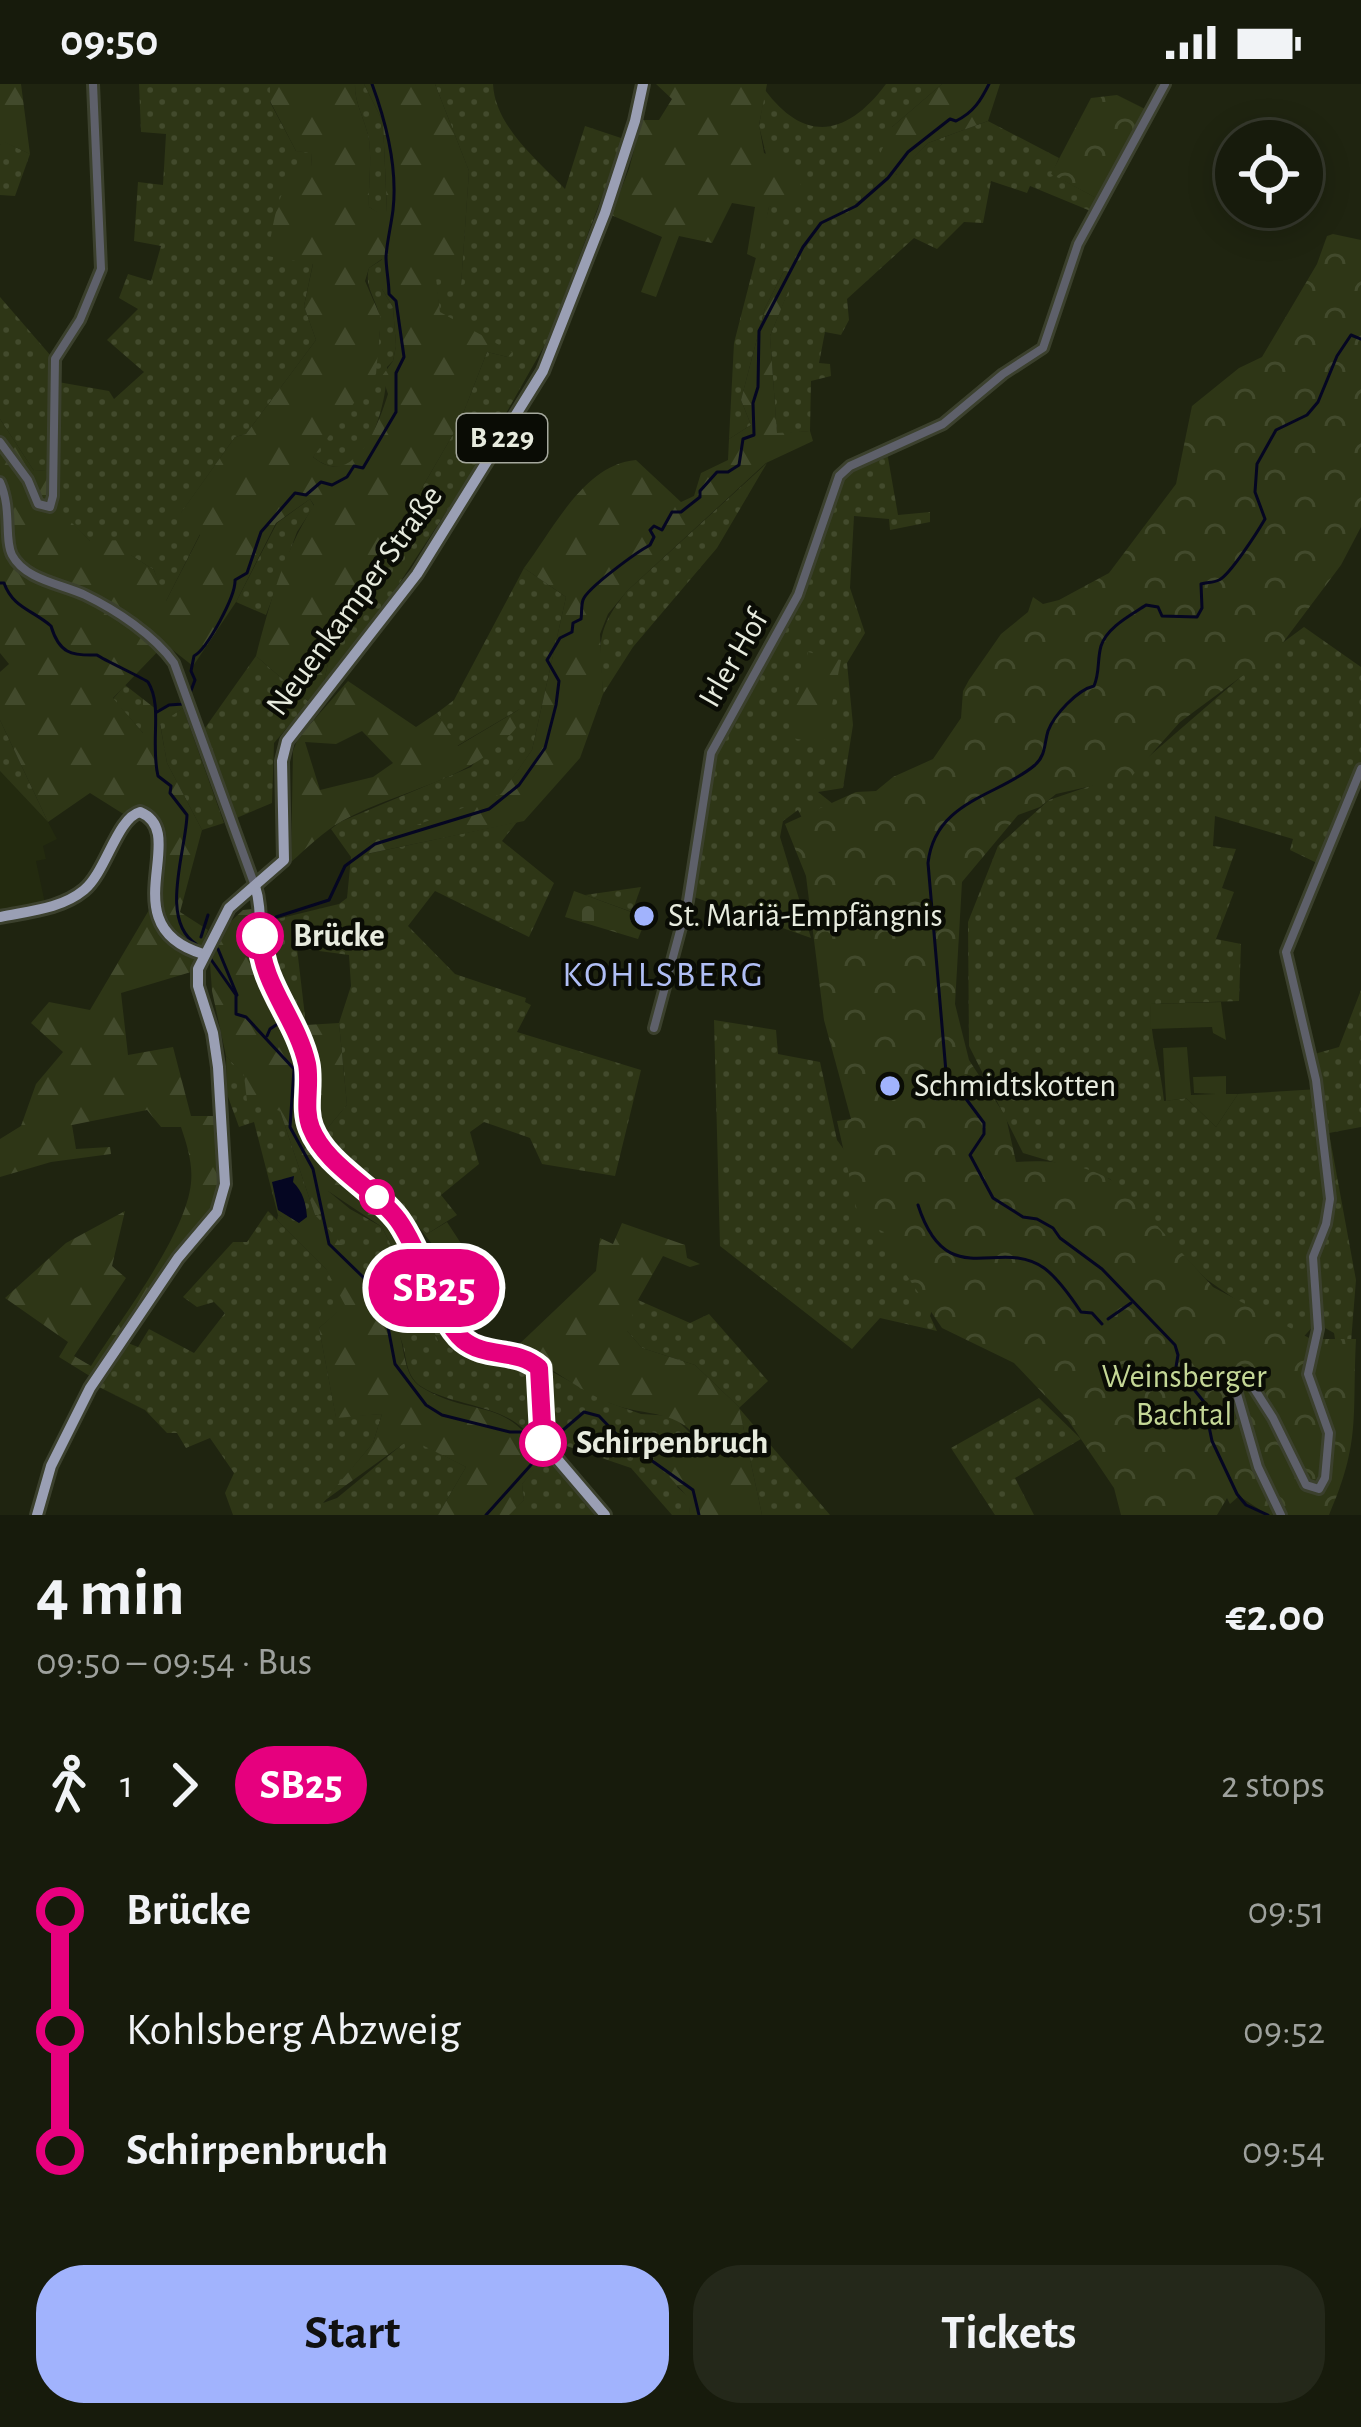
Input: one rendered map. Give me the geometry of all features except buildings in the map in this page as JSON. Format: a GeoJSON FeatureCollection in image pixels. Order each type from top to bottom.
{"type":"FeatureCollection","features":[{"type":"Feature","properties":{"kind":"main road","name":"Neuenkamper Straße"},"geometry":{"type":"LineString","coordinates":[[255,886],[280,867],[286,855],[282,760],[289,737],[416,574],[554,350],[624,157],[643,84]]}},
{"type":"Feature","properties":{"kind":"main road"},"geometry":{"type":"LineString","coordinates":[[0,916],[57,905],[81,892],[101,870],[127,819],[140,812],[150,817],[157,827],[156,906],[162,928],[177,945],[203,954],[198,982],[217,1050],[224,1170],[221,1200],[211,1221],[178,1258],[90,1388],[51,1466],[37,1515]]}},
{"type":"Feature","properties":{"kind":"main road","name":"B 229"},"geometry":{"type":"LineString","coordinates":[[203,954],[229,908],[255,886]]}},
{"type":"Feature","properties":{"kind":"main road"},"geometry":{"type":"LineString","coordinates":[[255,886],[264,968],[307,1064],[313,1133],[395,1216],[423,1261],[458,1335],[476,1348],[537,1365],[542,1380],[542,1441],[605,1515]]}},
{"type":"Feature","properties":{"kind":"main road"},"geometry":{"type":"LineString","coordinates":[[229,908],[250,905],[260,910]]}},
{"type":"Feature","properties":{"kind":"street"},"geometry":{"type":"LineString","coordinates":[[0,442],[28,480],[40,506],[51,506],[57,355],[80,320],[101,269],[93,84]]}},
{"type":"Feature","properties":{"kind":"street","name":"Irler Hof"},"geometry":{"type":"LineString","coordinates":[[654,1028],[688,902],[711,753],[798,595],[839,476],[864,459],[943,424],[1003,374],[1040,351],[1078,244],[1166,84]]}},
{"type":"Feature","properties":{"kind":"street"},"geometry":{"type":"LineString","coordinates":[[0,482],[10,513],[9,547],[17,562],[33,574],[89,597],[161,647],[177,670],[255,886]]}},
{"type":"Feature","properties":{"kind":"street"},"geometry":{"type":"LineString","coordinates":[[1281,1515],[1258,1467],[1235,1387],[1244,1379],[1253,1385],[1306,1485],[1319,1489],[1324,1482],[1329,1433],[1308,1373],[1318,1329],[1313,1257],[1330,1199],[1316,1080],[1286,952],[1361,770]]}},
{"type":"Feature","properties":{"kind":"shaded area"},"geometry":{"type":"Polygon","coordinates":[[[0,771],[48,822],[57,839],[43,846],[46,859],[36,861],[45,903],[0,912],[0,771]]]}},
{"type":"Feature","properties":{"kind":"green space"},"geometry":{"type":"Polygon","coordinates":[[[0,84],[21,84],[30,154],[4,142],[0,145],[0,84]]]}},
{"type":"Feature","properties":{"kind":"green space"},"geometry":{"type":"Polygon","coordinates":[[[139,84],[270,84],[270,102],[296,151],[311,152],[312,167],[313,263],[304,306],[316,340],[246,434],[235,437],[181,513],[200,534],[165,603],[154,570],[129,554],[129,542],[90,541],[61,513],[58,499],[58,382],[109,391],[114,399],[144,372],[107,340],[138,309],[119,298],[128,274],[151,281],[161,246],[134,241],[138,182],[163,185],[166,134],[141,132],[139,84]]]}},
{"type":"Feature","properties":{"kind":"green space"},"geometry":{"type":"Polygon","coordinates":[[[270,84],[355,84],[369,140],[369,207],[383,215],[387,212],[383,122],[364,84],[435,84],[469,171],[461,286],[436,278],[440,312],[512,352],[508,357],[487,352],[459,424],[394,536],[341,608],[323,685],[309,702],[256,656],[286,559],[314,505],[310,499],[276,523],[236,602],[193,666],[165,644],[113,698],[143,733],[143,699],[157,710],[181,702],[183,708],[160,724],[167,763],[202,830],[180,912],[208,930],[191,972],[121,993],[128,1055],[173,1047],[191,1116],[217,1116],[221,1180],[217,1205],[93,1378],[59,1357],[68,1342],[5,1298],[66,1243],[125,1211],[112,1266],[126,1278],[74,1356],[91,1366],[177,1227],[191,1169],[181,1127],[161,1127],[147,1110],[72,1125],[76,1149],[110,1147],[111,1154],[51,1162],[0,1177],[0,1139],[21,1126],[36,1084],[63,1052],[31,1023],[49,1002],[90,1010],[149,910],[151,835],[145,821],[133,820],[90,793],[48,822],[0,720],[0,672],[9,664],[0,653],[0,419],[34,471],[59,469],[61,512],[90,541],[164,539],[166,550],[131,555],[154,570],[166,601],[200,535],[180,514],[235,437],[246,434],[316,340],[304,306],[313,264],[267,256],[284,191],[290,180],[312,166],[311,153],[296,151],[270,101],[270,84]],[[382,259],[369,268],[365,281],[381,318],[376,374],[313,457],[328,465],[341,466],[362,450],[388,394],[382,376],[393,361],[396,346],[393,307],[382,289],[382,259]]]}},
{"type":"Feature","properties":{"kind":"green space"},"geometry":{"type":"Polygon","coordinates":[[[355,84],[364,84],[383,122],[387,213],[383,216],[369,207],[369,140],[355,84]]]}},
{"type":"Feature","properties":{"kind":"green space"},"geometry":{"type":"Polygon","coordinates":[[[435,84],[493,84],[509,128],[565,189],[585,126],[624,139],[547,341],[475,468],[389,599],[323,685],[341,608],[394,536],[459,424],[487,352],[508,357],[440,313],[435,277],[461,285],[469,171],[435,84]]]}},
{"type":"Feature","properties":{"kind":"green space"},"geometry":{"type":"Polygon","coordinates":[[[656,84],[767,84],[759,125],[764,153],[794,166],[802,188],[792,203],[769,207],[758,259],[747,254],[755,207],[732,203],[712,243],[679,236],[656,297],[641,292],[662,237],[611,215],[642,120],[659,120],[672,99],[656,84]]]}},
{"type":"Feature","properties":{"kind":"green space"},"geometry":{"type":"Polygon","coordinates":[[[886,84],[942,84],[892,127],[896,175],[928,143],[988,121],[1059,158],[1052,174],[1100,200],[1093,212],[1030,186],[1027,193],[991,181],[983,223],[964,222],[937,249],[914,238],[847,299],[849,320],[841,335],[825,332],[819,363],[830,364],[831,376],[811,381],[810,431],[777,434],[770,336],[795,274],[784,271],[765,308],[741,400],[751,425],[729,439],[734,343],[769,207],[778,203],[759,126],[765,90],[796,119],[827,127],[857,114],[886,84]]]}},
{"type":"Feature","properties":{"kind":"green space"},"geometry":{"type":"Polygon","coordinates":[[[942,84],[1000,84],[988,121],[928,143],[897,175],[880,154],[892,127],[942,84]]]}},
{"type":"Feature","properties":{"kind":"green space"},"geometry":{"type":"Polygon","coordinates":[[[1117,95],[1149,111],[1100,200],[1051,174],[1091,98],[1117,95]]]}},
{"type":"Feature","properties":{"kind":"green space"},"geometry":{"type":"Polygon","coordinates":[[[3,141],[30,154],[15,196],[0,195],[3,141]]]}},
{"type":"Feature","properties":{"kind":"green space","name":"Weinsberger Bachtal"},"geometry":{"type":"Polygon","coordinates":[[[1327,236],[1361,240],[1361,527],[1341,565],[1257,677],[1249,671],[1180,722],[1131,777],[1056,794],[1040,807],[1018,815],[962,882],[955,1004],[969,1060],[1006,1117],[1016,1162],[1071,1165],[1109,1179],[1121,1186],[1213,1287],[1311,1339],[1356,1339],[1351,1448],[1329,1515],[1268,1515],[1239,1496],[1230,1504],[1227,1498],[1217,1515],[1121,1515],[1114,1488],[1068,1420],[1014,1363],[942,1328],[899,1264],[884,1232],[858,1215],[837,1121],[851,1119],[824,1020],[806,876],[785,824],[856,792],[876,791],[893,777],[933,759],[961,718],[963,691],[969,680],[1001,634],[1028,612],[1033,597],[1043,604],[1059,600],[1109,573],[1176,484],[1192,406],[1239,368],[1262,357],[1317,264],[1327,236]]]}},
{"type":"Feature","properties":{"kind":"green space"},"geometry":{"type":"Polygon","coordinates":[[[383,259],[382,289],[393,307],[396,346],[387,367],[383,402],[359,456],[346,465],[331,466],[313,457],[358,395],[374,363],[380,323],[368,276],[369,268],[383,259]]]}},
{"type":"Feature","properties":{"kind":"green space"},"geometry":{"type":"Polygon","coordinates":[[[784,271],[796,273],[770,336],[777,433],[810,431],[813,441],[766,463],[608,614],[600,634],[603,694],[580,758],[524,821],[366,854],[365,844],[501,794],[532,750],[566,597],[524,568],[571,501],[617,464],[636,460],[681,502],[694,496],[701,473],[728,460],[729,439],[751,425],[741,400],[765,308],[784,271]]]}},
{"type":"Feature","properties":{"kind":"green space"},"geometry":{"type":"Polygon","coordinates":[[[0,297],[51,356],[49,470],[34,471],[0,419],[0,297]]]}},
{"type":"Feature","properties":{"kind":"green space"},"geometry":{"type":"Polygon","coordinates":[[[887,452],[898,515],[930,512],[930,522],[890,530],[889,519],[854,516],[850,588],[865,633],[847,663],[853,725],[843,788],[818,792],[921,874],[992,1195],[798,810],[783,821],[780,837],[811,938],[691,896],[717,745],[795,607],[840,482],[853,468],[887,452]]]}},
{"type":"Feature","properties":{"kind":"green space"},"geometry":{"type":"Polygon","coordinates":[[[767,463],[717,548],[633,647],[603,694],[602,639],[616,605],[767,463]]]}},
{"type":"Feature","properties":{"kind":"green space"},"geometry":{"type":"Polygon","coordinates":[[[310,499],[314,506],[297,532],[266,615],[236,602],[277,523],[310,499]]]}},
{"type":"Feature","properties":{"kind":"green space"},"geometry":{"type":"Polygon","coordinates":[[[524,568],[566,597],[532,750],[501,795],[366,844],[367,854],[517,822],[502,841],[554,883],[529,937],[435,891],[408,926],[455,974],[526,998],[531,1005],[517,1032],[641,1070],[615,1176],[542,1164],[530,1138],[484,1122],[470,1132],[479,1164],[441,1195],[457,1215],[427,1234],[332,1147],[324,1132],[347,1105],[339,1023],[351,986],[349,955],[297,948],[306,1025],[298,1029],[268,966],[265,922],[347,898],[351,857],[331,829],[471,767],[520,709],[457,746],[437,713],[454,700],[524,568]]]}},
{"type":"Feature","properties":{"kind":"green space"},"geometry":{"type":"Polygon","coordinates":[[[1304,627],[1361,667],[1361,763],[1319,864],[1290,850],[1293,839],[1215,816],[1213,846],[1236,849],[1222,888],[1234,892],[1216,939],[1241,944],[1239,1001],[1151,1004],[1151,1016],[1164,1101],[1186,1098],[1216,1127],[1238,1094],[1319,1089],[1311,1055],[1339,1047],[1361,990],[1361,1127],[1329,1133],[1356,1280],[1346,1404],[1334,1333],[1316,1323],[1298,1343],[1206,1279],[1110,1179],[1023,1153],[969,1046],[968,922],[998,846],[1049,800],[1131,772],[1304,627]]]}},
{"type":"Feature","properties":{"kind":"green space"},"geometry":{"type":"Polygon","coordinates":[[[808,652],[841,660],[824,744],[787,737],[808,652]]]}},
{"type":"Feature","properties":{"kind":"green space"},"geometry":{"type":"Polygon","coordinates":[[[256,656],[309,702],[274,743],[272,803],[234,819],[200,735],[256,656]]]}},
{"type":"Feature","properties":{"kind":"green space"},"geometry":{"type":"Polygon","coordinates":[[[348,681],[416,727],[437,713],[458,746],[520,709],[529,709],[512,733],[469,766],[342,821],[291,862],[293,751],[298,738],[348,681]],[[362,731],[336,744],[305,742],[320,790],[373,777],[393,763],[362,731]]]}},
{"type":"Feature","properties":{"kind":"green space"},"geometry":{"type":"Polygon","coordinates":[[[125,685],[143,699],[144,734],[113,699],[125,685]]]}},
{"type":"Feature","properties":{"kind":"green space"},"geometry":{"type":"Polygon","coordinates":[[[183,708],[224,823],[202,830],[167,763],[160,723],[183,708]]]}},
{"type":"Feature","properties":{"kind":"green space"},"geometry":{"type":"Polygon","coordinates":[[[0,720],[48,822],[0,771],[0,720]]]}},
{"type":"Feature","properties":{"kind":"green space"},"geometry":{"type":"Polygon","coordinates":[[[641,887],[632,912],[585,895],[641,887]]]}},
{"type":"Feature","properties":{"kind":"green space"},"geometry":{"type":"Polygon","coordinates":[[[574,891],[634,913],[631,920],[644,924],[638,939],[565,917],[574,891]]]}},
{"type":"Feature","properties":{"kind":"green space"},"geometry":{"type":"Polygon","coordinates":[[[252,909],[261,973],[285,1035],[306,1025],[339,1023],[347,1105],[324,1132],[311,1135],[405,1235],[448,1332],[458,1342],[501,1358],[475,1362],[439,1342],[382,1227],[328,1191],[324,1212],[316,1216],[380,1297],[397,1328],[415,1382],[439,1397],[503,1416],[530,1439],[543,1460],[522,1484],[524,1500],[509,1515],[438,1515],[466,1467],[410,1439],[324,1501],[373,1443],[382,1414],[336,1418],[319,1328],[345,1305],[326,1269],[277,1220],[278,1215],[300,1226],[315,1215],[280,1111],[247,1101],[244,1075],[226,1056],[210,963],[229,923],[243,910],[252,909]]]}},
{"type":"Feature","properties":{"kind":"green space"},"geometry":{"type":"Polygon","coordinates":[[[1221,1002],[1226,1040],[1213,1033],[1212,1027],[1151,1029],[1150,1004],[1221,1002]]]}},
{"type":"Feature","properties":{"kind":"green space"},"geometry":{"type":"Polygon","coordinates":[[[714,1020],[776,1030],[778,1054],[820,1062],[837,1140],[940,1283],[930,1316],[937,1331],[880,1318],[852,1349],[720,1246],[714,1020]]]}},
{"type":"Feature","properties":{"kind":"green space"},"geometry":{"type":"Polygon","coordinates":[[[1187,1047],[1191,1095],[1215,1094],[1194,1093],[1193,1077],[1226,1076],[1226,1094],[1238,1094],[1216,1127],[1186,1098],[1166,1101],[1163,1048],[1187,1047]]]}},
{"type":"Feature","properties":{"kind":"green space"},"geometry":{"type":"Polygon","coordinates":[[[226,1056],[280,1111],[315,1215],[327,1190],[382,1227],[439,1342],[525,1363],[535,1370],[534,1443],[513,1421],[415,1382],[400,1337],[386,1317],[323,1251],[278,1215],[254,1122],[239,1127],[227,1094],[226,1056]]]}},
{"type":"Feature","properties":{"kind":"green space"},"geometry":{"type":"Polygon","coordinates":[[[268,1211],[327,1270],[346,1305],[319,1328],[336,1417],[382,1414],[373,1443],[323,1503],[337,1498],[410,1438],[466,1467],[438,1515],[233,1515],[225,1493],[234,1473],[210,1438],[186,1448],[177,1433],[167,1433],[145,1410],[99,1387],[128,1343],[138,1347],[149,1329],[194,1353],[225,1313],[214,1302],[197,1307],[183,1297],[233,1242],[247,1242],[268,1211]]]}},
{"type":"Feature","properties":{"kind":"green space"},"geometry":{"type":"Polygon","coordinates":[[[410,1216],[427,1234],[447,1222],[477,1268],[452,1269],[410,1216]]]}},
{"type":"Feature","properties":{"kind":"green space"},"geometry":{"type":"Polygon","coordinates":[[[622,1223],[685,1245],[687,1258],[700,1264],[690,1267],[663,1256],[627,1331],[642,1348],[695,1365],[739,1407],[762,1515],[690,1515],[688,1497],[653,1459],[673,1436],[696,1450],[701,1444],[693,1432],[673,1419],[599,1398],[512,1351],[596,1271],[600,1238],[613,1244],[622,1223]]]}},
{"type":"Feature","properties":{"kind":"green space"},"geometry":{"type":"Polygon","coordinates":[[[416,1238],[450,1277],[467,1328],[483,1340],[513,1347],[512,1351],[471,1339],[458,1327],[439,1296],[416,1238]]]}},
{"type":"Feature","properties":{"kind":"green space"},"geometry":{"type":"Polygon","coordinates":[[[638,1300],[690,1323],[709,1314],[768,1381],[739,1408],[695,1365],[642,1348],[627,1331],[638,1300]]]}},
{"type":"Feature","properties":{"kind":"green space"},"geometry":{"type":"Polygon","coordinates":[[[549,1370],[610,1403],[641,1414],[673,1416],[701,1444],[677,1487],[689,1497],[690,1515],[672,1515],[631,1468],[546,1439],[549,1370]]]}},
{"type":"Feature","properties":{"kind":"green space"},"geometry":{"type":"Polygon","coordinates":[[[1039,1398],[1081,1439],[1015,1478],[1034,1515],[995,1515],[951,1448],[1039,1398]]]}},
{"type":"Feature","properties":{"kind":"green space"},"geometry":{"type":"Polygon","coordinates":[[[739,1408],[830,1515],[762,1515],[739,1408]]]}},
{"type":"Feature","properties":{"kind":"green space"},"geometry":{"type":"Polygon","coordinates":[[[546,1455],[590,1498],[595,1515],[508,1515],[524,1500],[522,1484],[546,1455]]]}},
{"type":"Feature","properties":{"kind":"water"},"geometry":{"type":"Polygon","coordinates":[[[294,1176],[307,1212],[299,1223],[278,1210],[272,1182],[294,1176]]]}},
{"type":"Feature","properties":{"kind":"waterway"},"geometry":{"type":"LineString","coordinates":[[189,696],[195,680],[191,671],[194,656],[220,621],[235,580],[247,573],[261,532],[295,493],[306,495],[321,482],[332,485],[347,477],[354,466],[363,468],[396,412],[396,373],[404,357],[396,301],[389,294],[386,257],[394,177],[372,84]]}},
{"type":"Feature","properties":{"kind":"waterway"},"geometry":{"type":"LineString","coordinates":[[271,924],[276,917],[329,900],[345,866],[375,844],[489,809],[519,785],[545,748],[556,705],[559,681],[547,660],[560,638],[572,632],[573,623],[581,619],[586,594],[650,545],[654,537],[650,530],[654,526],[662,530],[672,512],[681,512],[700,497],[717,472],[739,465],[743,439],[754,435],[759,331],[803,247],[821,223],[856,206],[888,178],[908,152],[950,119],[968,114],[989,84]]}},
{"type":"Feature","properties":{"kind":"waterway"},"geometry":{"type":"LineString","coordinates":[[1268,1515],[1246,1505],[1237,1494],[1212,1441],[1204,1402],[1176,1367],[1175,1345],[1102,1269],[1053,1228],[993,1198],[970,1155],[984,1134],[984,1123],[946,1072],[928,863],[933,842],[955,812],[1039,761],[1055,718],[1094,686],[1101,646],[1114,627],[1146,605],[1158,607],[1162,616],[1197,617],[1202,608],[1201,584],[1224,576],[1265,519],[1255,492],[1257,464],[1276,430],[1307,415],[1351,335],[1361,339]]}},
{"type":"Feature","properties":{"kind":"waterway"},"geometry":{"type":"LineString","coordinates":[[0,583],[18,603],[51,626],[67,651],[97,655],[148,682],[155,702],[158,776],[171,786],[170,793],[187,815],[177,902],[185,933],[196,944]]}},
{"type":"Feature","properties":{"kind":"waterway"},"geometry":{"type":"LineString","coordinates":[[157,712],[183,704]]}},
{"type":"Feature","properties":{"kind":"waterway"},"geometry":{"type":"LineString","coordinates":[[201,937],[208,915]]}},
{"type":"Feature","properties":{"kind":"waterway"},"geometry":{"type":"LineString","coordinates":[[218,949],[237,995]]}},
{"type":"Feature","properties":{"kind":"waterway"},"geometry":{"type":"LineString","coordinates":[[210,958],[236,995],[236,1014],[246,1017],[294,1069],[290,1127],[313,1169],[329,1244],[384,1306],[395,1364],[426,1405],[442,1415],[510,1432],[536,1432]]}},
{"type":"Feature","properties":{"kind":"waterway"},"geometry":{"type":"LineString","coordinates":[[267,1036],[282,1021]]}},
{"type":"Feature","properties":{"kind":"waterway"},"geometry":{"type":"LineString","coordinates":[[918,1205],[930,1232],[944,1248],[959,1256],[1009,1257],[1044,1268],[1081,1312],[1092,1313],[1102,1324]]}},
{"type":"Feature","properties":{"kind":"waterway"},"geometry":{"type":"LineString","coordinates":[[1108,1319],[1131,1303]]}},
{"type":"Feature","properties":{"kind":"waterway"},"geometry":{"type":"LineString","coordinates":[[547,1430],[563,1430],[584,1412],[599,1416],[620,1438],[693,1490],[699,1515]]}},
{"type":"Feature","properties":{"kind":"waterway"},"geometry":{"type":"LineString","coordinates":[[486,1515],[538,1457]]}},
{"type":"Feature","properties":{"kind":"bus line","name":"SB25"},"geometry":{"type":"LineString","coordinates":[[260,936],[264,968],[305,1058],[313,1133],[395,1216],[412,1240],[458,1335],[476,1348],[521,1357],[539,1368],[543,1443]]}},
{"type":"Feature","properties":{"kind":"place","name":"St. Mariä-Empfängnis"},"geometry":{"type":"Point","coordinates":[644,916]}},
{"type":"Feature","properties":{"kind":"place","name":"Brücke"},"geometry":{"type":"Point","coordinates":[260,936]}},
{"type":"Feature","properties":{"kind":"place","name":"Schmidtskotten"},"geometry":{"type":"Point","coordinates":[890,1086]}},
{"type":"Feature","properties":{"kind":"place","name":"Schirpenbruch"},"geometry":{"type":"Point","coordinates":[543,1443]}},
{"type":"Feature","properties":{"kind":"district","name":"KOHLSBERG"},"geometry":{"type":"Point","coordinates":[664,975]}}]}
